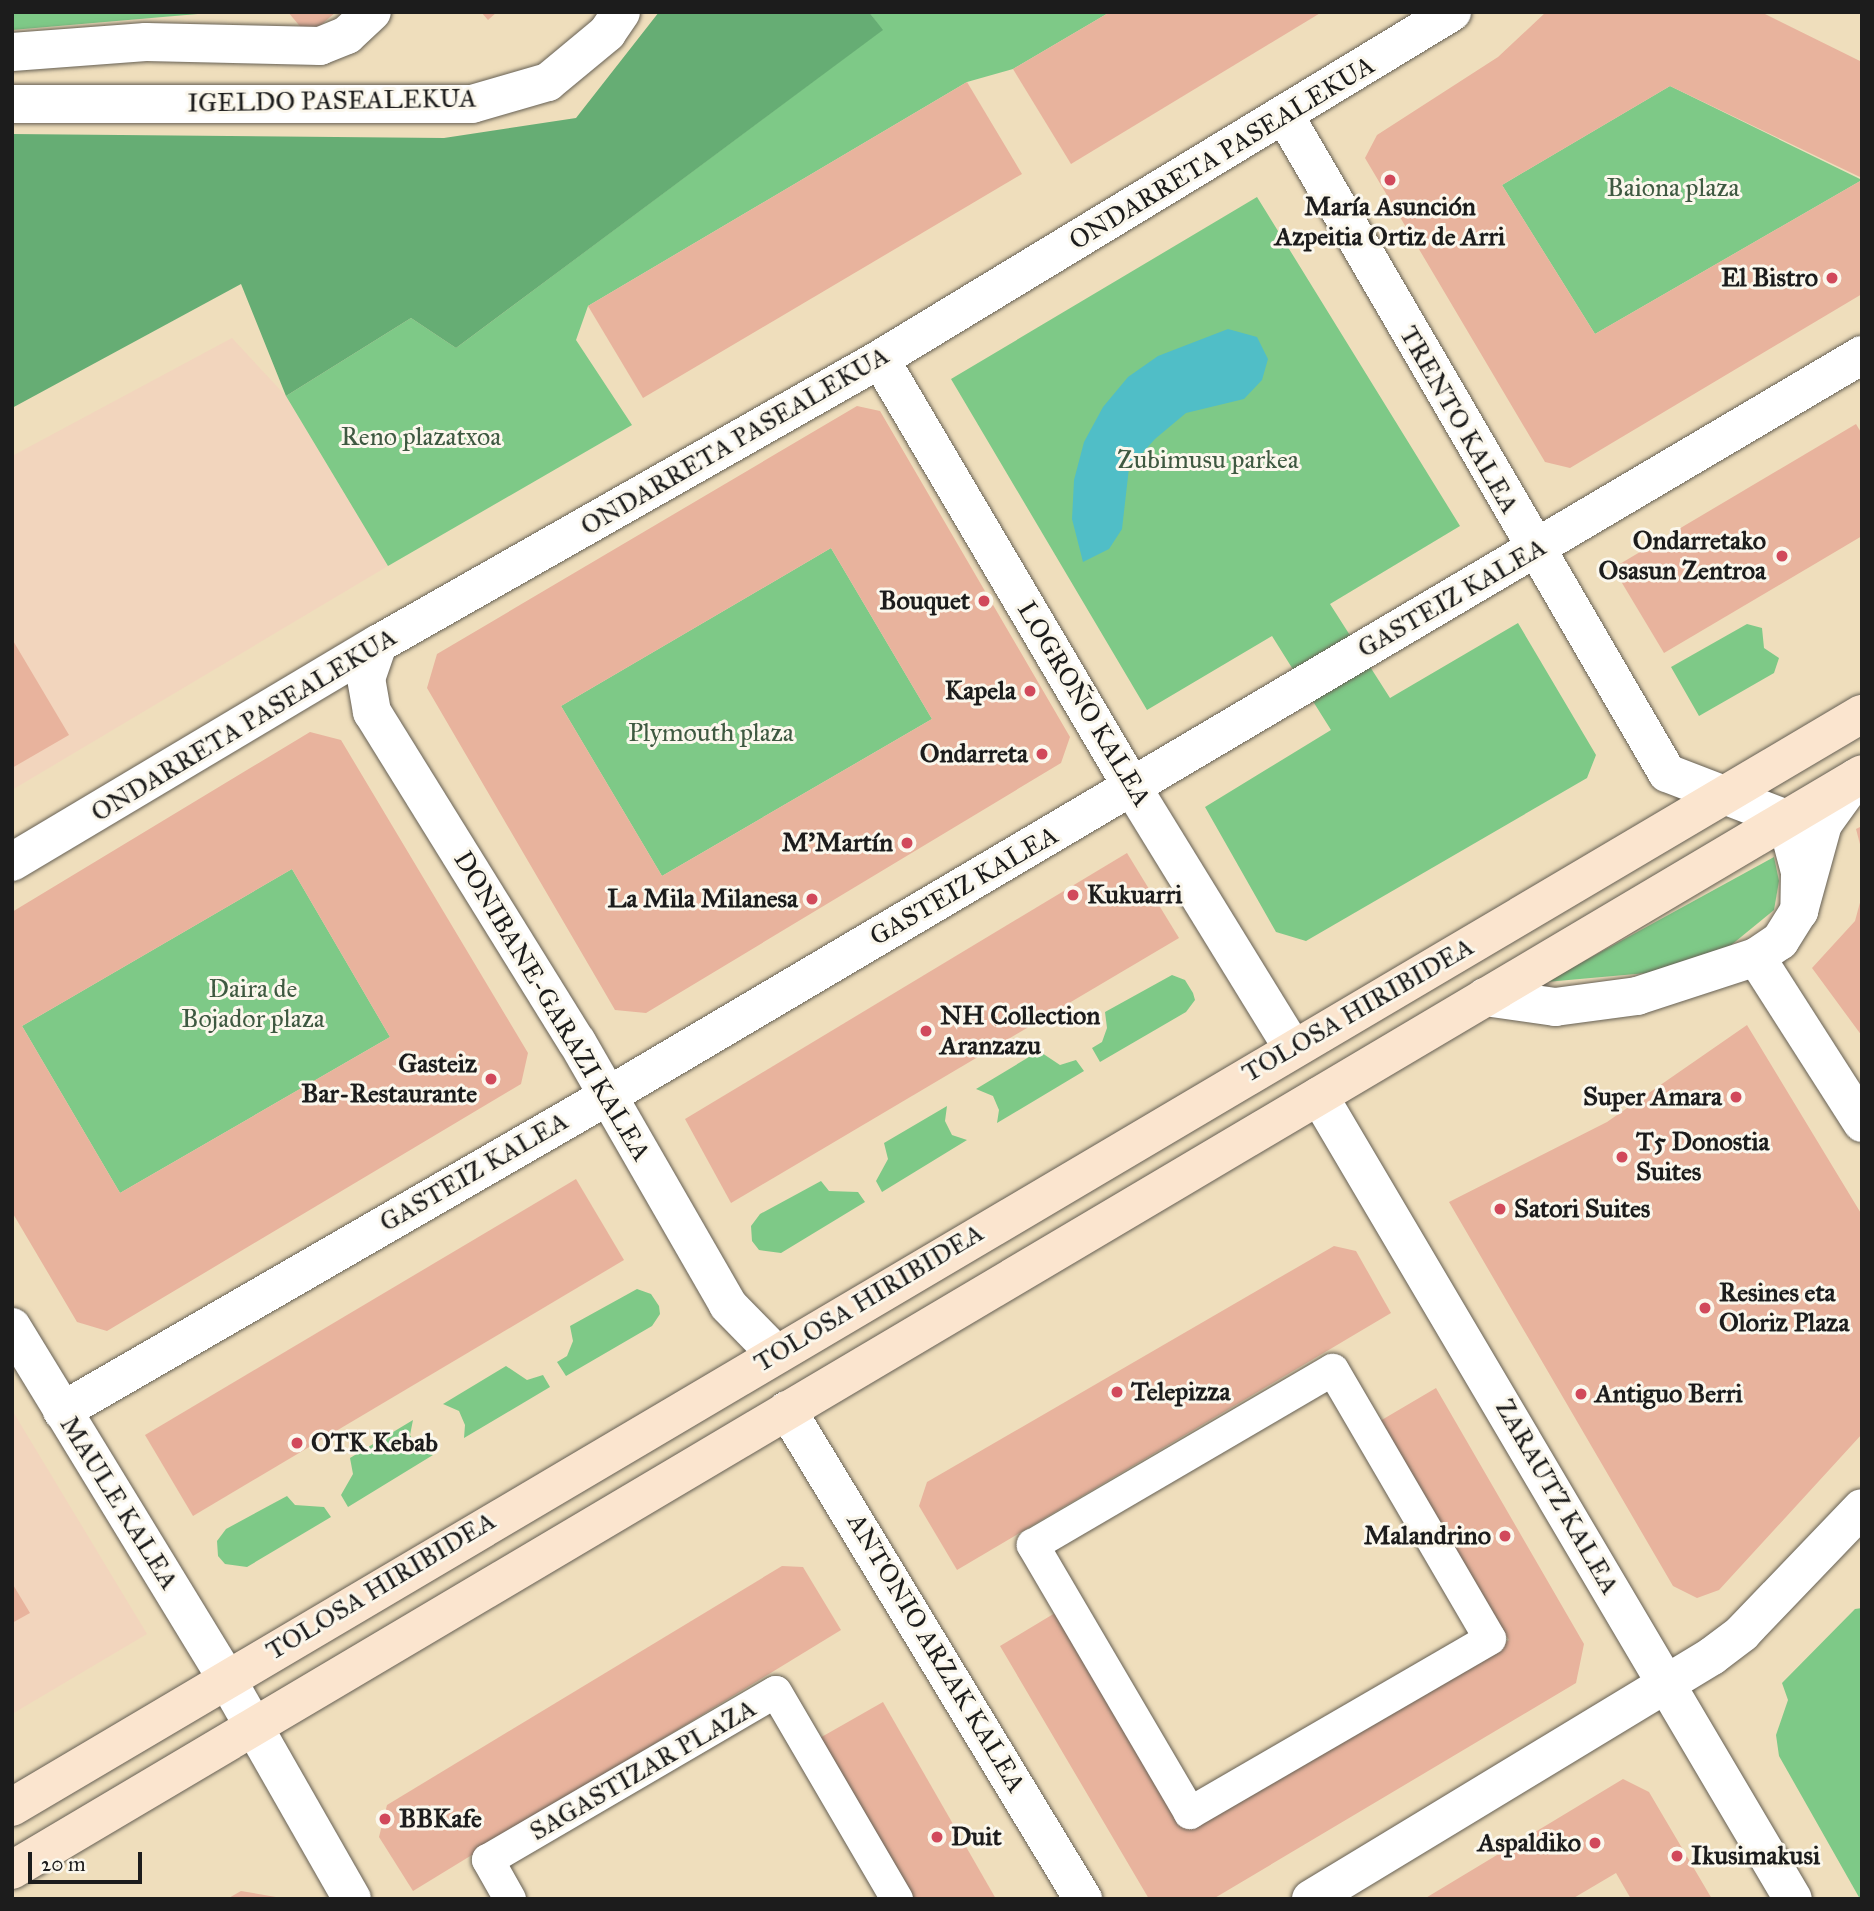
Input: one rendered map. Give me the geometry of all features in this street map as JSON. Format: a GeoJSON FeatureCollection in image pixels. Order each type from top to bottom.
{"type":"FeatureCollection","features":[{"type":"Feature","properties":{"kind":"main road","name":"TOLOSA HIRIBIDEA"},"geometry":{"type":"LineString","coordinates":[[12,1807],[1292,1047],[1730,795],[1862,714]]}},
{"type":"Feature","properties":{"kind":"main road","name":"TOLOSA HIRIBIDEA"},"geometry":{"type":"LineString","coordinates":[[12,1870],[1859,776]]}},
{"type":"Feature","properties":{"kind":"street"},"geometry":{"type":"LineString","coordinates":[[12,52],[146,43],[320,47],[347,35],[372,12]]}},
{"type":"Feature","properties":{"kind":"street","name":"IGELDO PASEALEKUA"},"geometry":{"type":"LineString","coordinates":[[12,104],[472,104],[548,82],[607,33],[621,12]]}},
{"type":"Feature","properties":{"kind":"street","name":"ONDARRETA PASEALEKUA"},"geometry":{"type":"LineString","coordinates":[[12,862],[379,644],[880,359],[1285,116],[1452,12]]}},
{"type":"Feature","properties":{"kind":"street","name":"TRENTO KALEA"},"geometry":{"type":"LineString","coordinates":[[1285,116],[1534,550],[1667,773],[1730,795],[1786,819]]}},
{"type":"Feature","properties":{"kind":"street","name":"GASTEIZ KALEA"},"geometry":{"type":"LineString","coordinates":[[62,1411],[606,1097],[1862,355]]}},
{"type":"Feature","properties":{"kind":"street","name":"LOGROÑO KALEA"},"geometry":{"type":"LineString","coordinates":[[880,359],[1132,787],[1292,1047]]}},
{"type":"Feature","properties":{"kind":"street","name":"DONIBANE-GARAZI KALEA"},"geometry":{"type":"LineString","coordinates":[[379,644],[366,678],[372,712],[606,1097],[732,1311],[776,1354]]}},
{"type":"Feature","properties":{"kind":"street","name":"TOLOSA HIRIBIDEA"},"geometry":{"type":"LineString","coordinates":[[1485,998],[1555,1007],[1637,996],[1756,957],[1780,941],[1799,911],[1823,824],[1859,776]]}},
{"type":"Feature","properties":{"kind":"street"},"geometry":{"type":"LineString","coordinates":[[1786,819],[1800,872],[1799,911]]}},
{"type":"Feature","properties":{"kind":"street"},"geometry":{"type":"LineString","coordinates":[[1756,957],[1862,1123]]}},
{"type":"Feature","properties":{"kind":"street","name":"ZARAUTZ KALEA"},"geometry":{"type":"LineString","coordinates":[[1319,1096],[1793,1899]]}},
{"type":"Feature","properties":{"kind":"street","name":"MAULE KALEA"},"geometry":{"type":"LineString","coordinates":[[12,1327],[226,1678],[352,1899]]}},
{"type":"Feature","properties":{"kind":"street"},"geometry":{"type":"LineString","coordinates":[[1333,1370],[1490,1639],[1190,1813],[1033,1545],[1333,1370]]}},
{"type":"Feature","properties":{"kind":"street","name":"ANTONIO ARZAK KALEA"},"geometry":{"type":"LineString","coordinates":[[787,1410],[1083,1899]]}},
{"type":"Feature","properties":{"kind":"street"},"geometry":{"type":"LineString","coordinates":[[1311,1899],[1666,1684],[1742,1633],[1862,1508]]}},
{"type":"Feature","properties":{"kind":"street","name":"SAGASTIZAR PLAZA"},"geometry":{"type":"LineString","coordinates":[[510,1899],[488,1860],[776,1692],[897,1899]]}},
{"type":"Feature","properties":{"kind":"shaded area"},"geometry":{"type":"Polygon","coordinates":[[[232,338],[286,396],[388,566],[12,790],[12,456],[232,338]]]}},
{"type":"Feature","properties":{"kind":"shaded area"},"geometry":{"type":"Polygon","coordinates":[[[12,1410],[147,1634],[12,1714],[12,1410]]]}},
{"type":"Feature","properties":{"kind":"green space"},"geometry":{"type":"Polygon","coordinates":[[[12,12],[221,12],[12,30],[12,12]]]}},
{"type":"Feature","properties":{"kind":"green space"},"geometry":{"type":"Polygon","coordinates":[[[659,12],[869,12],[883,30],[456,348],[411,318],[286,396],[241,284],[12,408],[12,134],[444,138],[576,118],[659,12]]]}},
{"type":"Feature","properties":{"kind":"green space","name":"Reno plazatxoa"},"geometry":{"type":"Polygon","coordinates":[[[869,12],[1110,12],[1013,69],[967,82],[588,306],[576,340],[632,425],[388,566],[286,396],[411,318],[456,348],[882,30],[869,12]]]}},
{"type":"Feature","properties":{"kind":"green space","name":"Baiona plaza"},"geometry":{"type":"Polygon","coordinates":[[[1670,86],[1862,180],[1595,334],[1502,185],[1670,86]]]}},
{"type":"Feature","properties":{"kind":"green space","name":"Zubimusu parkea"},"geometry":{"type":"Polygon","coordinates":[[[1257,197],[1460,526],[1330,604],[1390,698],[1518,623],[1596,755],[1587,778],[1306,941],[1276,932],[1205,807],[1331,730],[1272,636],[1147,710],[951,379],[1257,197]]]}},
{"type":"Feature","properties":{"kind":"green space","name":"Plymouth plaza"},"geometry":{"type":"Polygon","coordinates":[[[831,548],[932,719],[662,876],[561,706],[831,548]]]}},
{"type":"Feature","properties":{"kind":"green space"},"geometry":{"type":"Polygon","coordinates":[[[1747,624],[1762,628],[1764,648],[1779,658],[1774,673],[1699,716],[1671,667],[1747,624]]]}},
{"type":"Feature","properties":{"kind":"green space"},"geometry":{"type":"Polygon","coordinates":[[[1774,857],[1779,881],[1774,910],[1730,946],[1647,973],[1546,982],[1774,857]]]}},
{"type":"Feature","properties":{"kind":"green space","name":"Daira de Bojador plaza"},"geometry":{"type":"Polygon","coordinates":[[[292,869],[390,1037],[120,1193],[22,1026],[292,869]]]}},
{"type":"Feature","properties":{"kind":"green space"},"geometry":{"type":"Polygon","coordinates":[[[1172,975],[1185,980],[1193,993],[1195,1000],[1186,1012],[1100,1062],[1092,1048],[1102,1042],[1107,1028],[1105,1012],[1172,975]]]}},
{"type":"Feature","properties":{"kind":"green space"},"geometry":{"type":"Polygon","coordinates":[[[1039,1051],[1060,1065],[1076,1060],[1084,1071],[997,1123],[999,1110],[993,1096],[976,1089],[1039,1051]]]}},
{"type":"Feature","properties":{"kind":"green space"},"geometry":{"type":"Polygon","coordinates":[[[947,1106],[945,1121],[952,1135],[967,1140],[882,1192],[876,1181],[888,1159],[884,1143],[947,1106]]]}},
{"type":"Feature","properties":{"kind":"green space"},"geometry":{"type":"Polygon","coordinates":[[[821,1181],[829,1191],[858,1192],[865,1202],[781,1253],[759,1250],[752,1241],[751,1226],[760,1214],[821,1181]]]}},
{"type":"Feature","properties":{"kind":"green space"},"geometry":{"type":"Polygon","coordinates":[[[637,1289],[651,1294],[659,1306],[660,1314],[652,1326],[566,1376],[557,1362],[567,1356],[573,1341],[570,1326],[637,1289]]]}},
{"type":"Feature","properties":{"kind":"green space"},"geometry":{"type":"Polygon","coordinates":[[[506,1366],[527,1380],[543,1375],[550,1387],[464,1438],[465,1425],[459,1411],[443,1404],[506,1366]]]}},
{"type":"Feature","properties":{"kind":"green space"},"geometry":{"type":"Polygon","coordinates":[[[413,1420],[410,1435],[418,1450],[433,1455],[348,1507],[341,1495],[353,1474],[350,1458],[413,1420]]]}},
{"type":"Feature","properties":{"kind":"green space"},"geometry":{"type":"Polygon","coordinates":[[[287,1496],[295,1505],[324,1507],[331,1517],[247,1567],[225,1564],[218,1556],[217,1541],[226,1529],[287,1496]]]}},
{"type":"Feature","properties":{"kind":"green space"},"geometry":{"type":"Polygon","coordinates":[[[1862,1608],[1860,1899],[1779,1756],[1776,1735],[1788,1700],[1782,1683],[1855,1609],[1862,1608]]]}},
{"type":"Feature","properties":{"kind":"water"},"geometry":{"type":"Polygon","coordinates":[[[1228,329],[1257,337],[1268,359],[1262,380],[1244,399],[1186,413],[1155,439],[1129,468],[1122,529],[1109,549],[1083,562],[1072,519],[1074,480],[1084,442],[1103,407],[1128,377],[1158,356],[1228,329]]]}},
{"type":"Feature","properties":{"kind":"building"},"geometry":{"type":"Polygon","coordinates":[[[288,12],[336,12],[308,36],[288,12]]]}},
{"type":"Feature","properties":{"kind":"building"},"geometry":{"type":"Polygon","coordinates":[[[481,12],[497,12],[488,20],[481,12]]]}},
{"type":"Feature","properties":{"kind":"building"},"geometry":{"type":"Polygon","coordinates":[[[1110,12],[1322,12],[1071,164],[1013,69],[1110,12]]]}},
{"type":"Feature","properties":{"kind":"building"},"geometry":{"type":"Polygon","coordinates":[[[1546,12],[1761,12],[1862,62],[1862,178],[1670,86],[1502,185],[1595,334],[1862,180],[1862,294],[1570,468],[1545,462],[1365,158],[1377,135],[1498,57],[1546,12]]]}},
{"type":"Feature","properties":{"kind":"building"},"geometry":{"type":"Polygon","coordinates":[[[967,82],[1022,174],[643,398],[588,306],[967,82]]]}},
{"type":"Feature","properties":{"kind":"building"},"geometry":{"type":"Polygon","coordinates":[[[857,406],[880,411],[1070,737],[1061,763],[646,1013],[615,1010],[427,688],[437,654],[857,406]],[[831,548],[561,706],[662,876],[932,719],[831,548]]]}},
{"type":"Feature","properties":{"kind":"building"},"geometry":{"type":"Polygon","coordinates":[[[1856,424],[1862,434],[1862,536],[1664,653],[1613,568],[1856,424]]]}},
{"type":"Feature","properties":{"kind":"building"},"geometry":{"type":"Polygon","coordinates":[[[12,639],[69,735],[12,768],[12,639]]]}},
{"type":"Feature","properties":{"kind":"building"},"geometry":{"type":"Polygon","coordinates":[[[310,732],[341,740],[528,1053],[521,1084],[107,1331],[77,1322],[12,1212],[12,912],[310,732]],[[292,869],[22,1026],[120,1193],[390,1037],[292,869]]]}},
{"type":"Feature","properties":{"kind":"building"},"geometry":{"type":"Polygon","coordinates":[[[1862,826],[1862,848],[1861,848],[1856,829],[1862,826]]]}},
{"type":"Feature","properties":{"kind":"building","name":"NH Collection Aranzazu"},"geometry":{"type":"Polygon","coordinates":[[[1127,853],[1179,938],[731,1203],[685,1119],[1127,853]]]}},
{"type":"Feature","properties":{"kind":"building"},"geometry":{"type":"Polygon","coordinates":[[[1862,895],[1862,1036],[1812,968],[1855,921],[1862,895]]]}},
{"type":"Feature","properties":{"kind":"building"},"geometry":{"type":"Polygon","coordinates":[[[1747,1025],[1862,1215],[1862,1434],[1719,1590],[1697,1598],[1673,1586],[1449,1202],[1607,1122],[1747,1025]]]}},
{"type":"Feature","properties":{"kind":"building"},"geometry":{"type":"Polygon","coordinates":[[[576,1179],[624,1260],[193,1516],[145,1435],[576,1179]]]}},
{"type":"Feature","properties":{"kind":"building"},"geometry":{"type":"Polygon","coordinates":[[[1334,1246],[1356,1251],[1391,1313],[957,1570],[919,1506],[927,1482],[1334,1246]]]}},
{"type":"Feature","properties":{"kind":"building"},"geometry":{"type":"Polygon","coordinates":[[[1436,1388],[1584,1644],[1576,1683],[1213,1899],[1149,1899],[1000,1646],[1060,1610],[1189,1828],[1509,1640],[1380,1421],[1436,1388]]]}},
{"type":"Feature","properties":{"kind":"building"},"geometry":{"type":"Polygon","coordinates":[[[782,1566],[803,1567],[841,1630],[413,1891],[379,1837],[387,1805],[782,1566]]]}},
{"type":"Feature","properties":{"kind":"building"},"geometry":{"type":"Polygon","coordinates":[[[12,1583],[30,1613],[12,1623],[12,1583]]]}},
{"type":"Feature","properties":{"kind":"building"},"geometry":{"type":"Polygon","coordinates":[[[883,1702],[996,1899],[911,1899],[818,1739],[883,1702]]]}},
{"type":"Feature","properties":{"kind":"building"},"geometry":{"type":"Polygon","coordinates":[[[1623,1779],[1649,1792],[1712,1899],[1631,1899],[1616,1873],[1572,1899],[1424,1899],[1623,1779]]]}},
{"type":"Feature","properties":{"kind":"building"},"geometry":{"type":"Polygon","coordinates":[[[241,1891],[276,1897],[276,1899],[227,1899],[241,1891]]]}},
{"type":"Feature","properties":{"kind":"place","name":"María Asunción Azpeitia Ortiz de Arri"},"geometry":{"type":"Point","coordinates":[1390,180]}},
{"type":"Feature","properties":{"kind":"place","name":"El Bistro"},"geometry":{"type":"Point","coordinates":[1832,278]}},
{"type":"Feature","properties":{"kind":"place","name":"Ondarretako Osasun Zentroa"},"geometry":{"type":"Point","coordinates":[1782,556]}},
{"type":"Feature","properties":{"kind":"place","name":"Bouquet"},"geometry":{"type":"Point","coordinates":[984,601]}},
{"type":"Feature","properties":{"kind":"place","name":"Kapela"},"geometry":{"type":"Point","coordinates":[1030,691]}},
{"type":"Feature","properties":{"kind":"place","name":"Ondarreta"},"geometry":{"type":"Point","coordinates":[1042,754]}},
{"type":"Feature","properties":{"kind":"place","name":"M'Martín"},"geometry":{"type":"Point","coordinates":[907,843]}},
{"type":"Feature","properties":{"kind":"place","name":"Kukuarri"},"geometry":{"type":"Point","coordinates":[1073,895]}},
{"type":"Feature","properties":{"kind":"place","name":"La Mila Milanesa"},"geometry":{"type":"Point","coordinates":[812,899]}},
{"type":"Feature","properties":{"kind":"place","name":"NH Collection Aranzazu"},"geometry":{"type":"Point","coordinates":[926,1031]}},
{"type":"Feature","properties":{"kind":"place","name":"Gasteiz Bar-Restaurante"},"geometry":{"type":"Point","coordinates":[491,1079]}},
{"type":"Feature","properties":{"kind":"place","name":"Super Amara"},"geometry":{"type":"Point","coordinates":[1736,1097]}},
{"type":"Feature","properties":{"kind":"place","name":"T5 Donostia Suites"},"geometry":{"type":"Point","coordinates":[1622,1157]}},
{"type":"Feature","properties":{"kind":"place","name":"Satori Suites"},"geometry":{"type":"Point","coordinates":[1500,1209]}},
{"type":"Feature","properties":{"kind":"place","name":"Resines eta Oloriz Plaza"},"geometry":{"type":"Point","coordinates":[1705,1308]}},
{"type":"Feature","properties":{"kind":"place","name":"Telepizza"},"geometry":{"type":"Point","coordinates":[1117,1392]}},
{"type":"Feature","properties":{"kind":"place","name":"Antiguo Berri"},"geometry":{"type":"Point","coordinates":[1581,1394]}},
{"type":"Feature","properties":{"kind":"place","name":"OTK Kebab"},"geometry":{"type":"Point","coordinates":[297,1443]}},
{"type":"Feature","properties":{"kind":"place","name":"Malandrino"},"geometry":{"type":"Point","coordinates":[1505,1536]}},
{"type":"Feature","properties":{"kind":"place","name":"BBKafe"},"geometry":{"type":"Point","coordinates":[385,1819]}},
{"type":"Feature","properties":{"kind":"place","name":"Duit"},"geometry":{"type":"Point","coordinates":[937,1837]}},
{"type":"Feature","properties":{"kind":"place","name":"Aspaldiko"},"geometry":{"type":"Point","coordinates":[1595,1843]}},
{"type":"Feature","properties":{"kind":"place","name":"Ikusimakusi"},"geometry":{"type":"Point","coordinates":[1677,1856]}}]}
